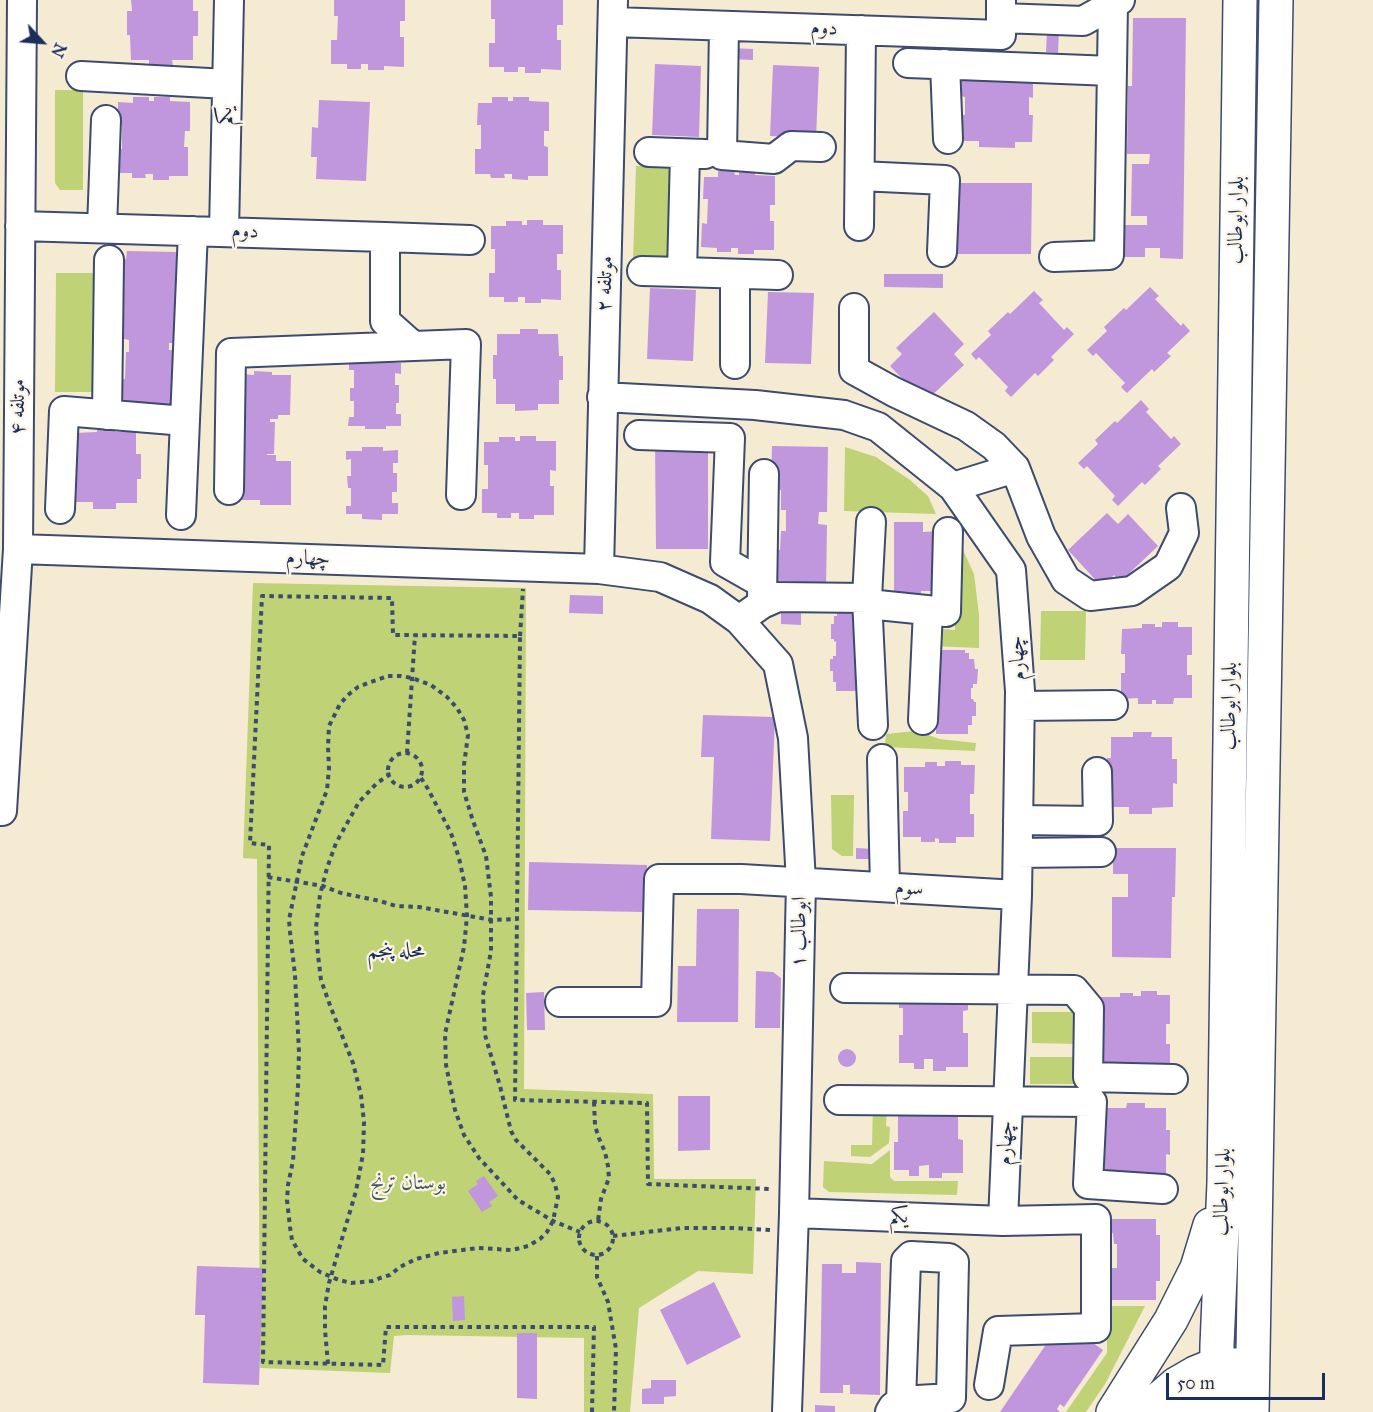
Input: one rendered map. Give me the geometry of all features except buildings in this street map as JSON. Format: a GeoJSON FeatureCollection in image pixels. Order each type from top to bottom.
{"type":"FeatureCollection","features":[{"type":"Feature","properties":{"kind":"main road","name":"بلوار ابوطالب"},"geometry":{"type":"LineString","coordinates":[[1216,1390],[1224,1183],[1240,0]]}},
{"type":"Feature","properties":{"kind":"main road","name":"بلوار ابوطالب"},"geometry":{"type":"LineString","coordinates":[[1252,1391],[1276,0]]}},
{"type":"Feature","properties":{"kind":"main road"},"geometry":{"type":"LineString","coordinates":[[1113,1412],[1172,1320],[1197,1268],[1224,1183]]}},
{"type":"Feature","properties":{"kind":"main road"},"geometry":{"type":"LineString","coordinates":[[1147,1412],[1176,1384],[1195,1373],[1216,1390]]}},
{"type":"Feature","properties":{"kind":"main road"},"geometry":{"type":"LineString","coordinates":[[1180,1412],[1197,1398],[1216,1390],[1252,1391]]}},
{"type":"Feature","properties":{"kind":"street","name":"موتلفه ۴"},"geometry":{"type":"LineString","coordinates":[[0,811],[2,811],[18,549],[10,324],[20,226],[22,0]]}},
{"type":"Feature","properties":{"kind":"street","name":"یکم"},"geometry":{"type":"LineString","coordinates":[[224,231],[229,0]]}},
{"type":"Feature","properties":{"kind":"street"},"geometry":{"type":"LineString","coordinates":[[1001,9],[1083,21],[1117,2]]}},
{"type":"Feature","properties":{"kind":"street"},"geometry":{"type":"LineString","coordinates":[[1054,257],[1109,255],[1112,71],[1117,2]]}},
{"type":"Feature","properties":{"kind":"street","name":"دوم"},"geometry":{"type":"LineString","coordinates":[[613,11],[724,26],[1001,35],[1001,9]]}},
{"type":"Feature","properties":{"kind":"street","name":"موتلفه ۲"},"geometry":{"type":"LineString","coordinates":[[599,568],[613,11]]}},
{"type":"Feature","properties":{"kind":"street"},"geometry":{"type":"LineString","coordinates":[[722,155],[724,26]]}},
{"type":"Feature","properties":{"kind":"street"},"geometry":{"type":"LineString","coordinates":[[859,226],[861,30]]}},
{"type":"Feature","properties":{"kind":"street"},"geometry":{"type":"LineString","coordinates":[[908,63],[1112,71]]}},
{"type":"Feature","properties":{"kind":"street"},"geometry":{"type":"LineString","coordinates":[[945,64],[948,139]]}},
{"type":"Feature","properties":{"kind":"street"},"geometry":{"type":"LineString","coordinates":[[81,76],[227,84]]}},
{"type":"Feature","properties":{"kind":"street"},"geometry":{"type":"LineString","coordinates":[[102,228],[106,120]]}},
{"type":"Feature","properties":{"kind":"street"},"geometry":{"type":"LineString","coordinates":[[649,152],[774,159],[791,146],[821,147]]}},
{"type":"Feature","properties":{"kind":"street"},"geometry":{"type":"LineString","coordinates":[[682,272],[685,154]]}},
{"type":"Feature","properties":{"kind":"street"},"geometry":{"type":"LineString","coordinates":[[860,176],[945,180],[942,252]]}},
{"type":"Feature","properties":{"kind":"street","name":"دوم"},"geometry":{"type":"LineString","coordinates":[[20,226],[470,240]]}},
{"type":"Feature","properties":{"kind":"street"},"geometry":{"type":"LineString","coordinates":[[181,515],[193,231]]}},
{"type":"Feature","properties":{"kind":"street"},"geometry":{"type":"LineString","coordinates":[[385,237],[385,321],[413,346]]}},
{"type":"Feature","properties":{"kind":"street"},"geometry":{"type":"LineString","coordinates":[[107,415],[109,260]]}},
{"type":"Feature","properties":{"kind":"street"},"geometry":{"type":"LineString","coordinates":[[642,271],[778,275]]}},
{"type":"Feature","properties":{"kind":"street"},"geometry":{"type":"LineString","coordinates":[[735,274],[735,364]]}},
{"type":"Feature","properties":{"kind":"street"},"geometry":{"type":"LineString","coordinates":[[854,308],[854,370],[966,426],[994,446],[1015,468],[1041,536],[1066,580],[1090,596],[1132,591],[1168,566],[1184,533],[1181,508]]}},
{"type":"Feature","properties":{"kind":"street"},"geometry":{"type":"LineString","coordinates":[[229,490],[231,353],[466,344],[461,495]]}},
{"type":"Feature","properties":{"kind":"street","name":"چهارم"},"geometry":{"type":"LineString","coordinates":[[602,397],[755,405],[844,415],[878,427],[953,488],[1011,570],[1020,706],[1017,895],[1003,1221]]}},
{"type":"Feature","properties":{"kind":"street"},"geometry":{"type":"LineString","coordinates":[[60,509],[64,411],[185,421]]}},
{"type":"Feature","properties":{"kind":"street"},"geometry":{"type":"LineString","coordinates":[[639,435],[730,438],[725,562],[762,593],[778,597],[868,601],[946,612],[948,532]]}},
{"type":"Feature","properties":{"kind":"street"},"geometry":{"type":"LineString","coordinates":[[953,488],[1015,468]]}},
{"type":"Feature","properties":{"kind":"street"},"geometry":{"type":"LineString","coordinates":[[740,620],[762,593],[764,474]]}},
{"type":"Feature","properties":{"kind":"street"},"geometry":{"type":"LineString","coordinates":[[871,522],[868,601],[873,725]]}},
{"type":"Feature","properties":{"kind":"street","name":"چهارم"},"geometry":{"type":"LineString","coordinates":[[18,549],[599,568]]}},
{"type":"Feature","properties":{"kind":"street","name":"ابوطالب ۱"},"geometry":{"type":"LineString","coordinates":[[599,568],[660,577],[710,599],[740,620],[778,664],[793,738],[801,882],[787,1412]]}},
{"type":"Feature","properties":{"kind":"street"},"geometry":{"type":"LineString","coordinates":[[923,720],[928,610]]}},
{"type":"Feature","properties":{"kind":"street"},"geometry":{"type":"LineString","coordinates":[[1020,706],[1113,705]]}},
{"type":"Feature","properties":{"kind":"street"},"geometry":{"type":"LineString","coordinates":[[882,759],[885,887]]}},
{"type":"Feature","properties":{"kind":"street"},"geometry":{"type":"LineString","coordinates":[[1018,820],[1098,821],[1097,772]]}},
{"type":"Feature","properties":{"kind":"street"},"geometry":{"type":"LineString","coordinates":[[1018,853],[1101,852]]}},
{"type":"Feature","properties":{"kind":"street","name":"سوم"},"geometry":{"type":"LineString","coordinates":[[560,1002],[656,1002],[659,879],[741,879],[1017,895]]}},
{"type":"Feature","properties":{"kind":"street"},"geometry":{"type":"LineString","coordinates":[[845,988],[1074,990],[1089,1008],[1088,1077],[1173,1079]]}},
{"type":"Feature","properties":{"kind":"street"},"geometry":{"type":"LineString","coordinates":[[839,1100],[1092,1102],[1088,1184],[1163,1189]]}},
{"type":"Feature","properties":{"kind":"street","name":"یکم"},"geometry":{"type":"LineString","coordinates":[[794,1211],[1003,1221],[1096,1219],[1096,1328],[998,1331],[988,1385]]}},
{"type":"Feature","properties":{"kind":"street"},"geometry":{"type":"LineString","coordinates":[[911,1256],[949,1258],[954,1262],[951,1398],[896,1406],[906,1260],[911,1256]]}},
{"type":"Feature","properties":{"kind":"path"},"geometry":{"type":"LineString","coordinates":[[524,566],[520,636],[515,1100],[647,1103],[648,1184],[794,1211]]}},
{"type":"Feature","properties":{"kind":"path"},"geometry":{"type":"LineString","coordinates":[[520,636],[393,635],[392,598],[262,596],[250,843],[269,845],[263,1362],[384,1365],[386,1326],[594,1327],[592,1412]]}},
{"type":"Feature","properties":{"kind":"path"},"geometry":{"type":"LineString","coordinates":[[407,753],[415,635]]}},
{"type":"Feature","properties":{"kind":"path"},"geometry":{"type":"LineString","coordinates":[[388,676],[412,678],[431,685],[447,697],[464,720],[468,735],[464,765],[464,792],[472,821],[486,856],[491,897],[491,951],[483,995],[485,1035],[511,1131],[516,1140],[550,1174],[558,1197],[553,1221],[547,1232],[528,1246],[512,1250],[478,1248],[440,1253],[416,1259],[390,1275],[373,1281],[351,1283],[331,1277],[313,1267],[303,1259],[292,1240],[287,1200],[293,1161],[298,1086],[298,1012],[289,920],[302,856],[327,790],[329,726],[337,710],[348,695],[368,682],[388,676]]}},
{"type":"Feature","properties":{"kind":"path"},"geometry":{"type":"LineString","coordinates":[[402,753],[407,753],[421,762],[422,773],[417,783],[406,788],[395,784],[388,775],[388,769],[393,759],[402,753]]}},
{"type":"Feature","properties":{"kind":"path"},"geometry":{"type":"LineString","coordinates":[[328,1364],[325,1330],[328,1283],[356,1191],[363,1154],[364,1122],[361,1095],[353,1064],[321,980],[316,927],[320,895],[336,843],[359,802],[388,775]]}},
{"type":"Feature","properties":{"kind":"path"},"geometry":{"type":"LineString","coordinates":[[421,778],[451,833],[465,886],[467,916],[464,947],[444,1034],[446,1065],[455,1110],[464,1135],[479,1158],[518,1200],[553,1221],[580,1232]]}},
{"type":"Feature","properties":{"kind":"path"},"geometry":{"type":"LineString","coordinates":[[268,877],[323,886],[341,893],[396,906],[419,907],[492,920],[517,919]]}},
{"type":"Feature","properties":{"kind":"path"},"geometry":{"type":"LineString","coordinates":[[594,1102],[595,1125],[605,1152],[609,1178],[601,1199],[598,1221]]}},
{"type":"Feature","properties":{"kind":"path"},"geometry":{"type":"LineString","coordinates":[[613,1236],[682,1228],[733,1228],[794,1211]]}},
{"type":"Feature","properties":{"kind":"path"},"geometry":{"type":"LineString","coordinates":[[598,1221],[608,1226],[613,1241],[608,1251],[597,1256],[581,1248],[578,1237],[587,1223],[598,1221]]}},
{"type":"Feature","properties":{"kind":"path"},"geometry":{"type":"LineString","coordinates":[[597,1256],[597,1277],[608,1302],[616,1348],[614,1412]]}},
{"type":"Feature","properties":{"kind":"green space"},"geometry":{"type":"Polygon","coordinates":[[[55,90],[83,90],[83,190],[60,190],[55,183],[55,90]]]}},
{"type":"Feature","properties":{"kind":"green space"},"geometry":{"type":"Polygon","coordinates":[[[636,166],[673,167],[670,263],[633,262],[636,166]]]}},
{"type":"Feature","properties":{"kind":"green space"},"geometry":{"type":"Polygon","coordinates":[[[56,273],[95,273],[94,392],[55,392],[56,273]]]}},
{"type":"Feature","properties":{"kind":"green space"},"geometry":{"type":"Polygon","coordinates":[[[845,447],[876,457],[910,480],[928,496],[936,514],[844,511],[845,447]]]}},
{"type":"Feature","properties":{"kind":"green space"},"geometry":{"type":"Polygon","coordinates":[[[954,539],[963,550],[974,574],[979,615],[979,648],[931,646],[930,628],[955,630],[954,539]]]}},
{"type":"Feature","properties":{"kind":"green space","name":"بوستان ترنج"},"geometry":{"type":"Polygon","coordinates":[[[253,583],[526,588],[524,1089],[653,1094],[654,1179],[756,1179],[753,1274],[698,1271],[639,1308],[630,1412],[584,1412],[584,1338],[394,1336],[390,1373],[260,1368],[257,859],[243,858],[253,583]]]}},
{"type":"Feature","properties":{"kind":"green space"},"geometry":{"type":"Polygon","coordinates":[[[1041,611],[1086,611],[1085,660],[1040,660],[1041,611]]]}},
{"type":"Feature","properties":{"kind":"green space"},"geometry":{"type":"Polygon","coordinates":[[[914,731],[939,739],[976,743],[975,751],[885,747],[886,734],[914,731]]]}},
{"type":"Feature","properties":{"kind":"green space"},"geometry":{"type":"Polygon","coordinates":[[[831,795],[854,795],[853,856],[842,856],[832,849],[831,795]]]}},
{"type":"Feature","properties":{"kind":"green space"},"geometry":{"type":"Polygon","coordinates":[[[1032,1012],[1072,1012],[1080,1018],[1079,1044],[1032,1043],[1032,1012]]]}},
{"type":"Feature","properties":{"kind":"green space"},"geometry":{"type":"Polygon","coordinates":[[[1030,1057],[1078,1057],[1078,1084],[1030,1084],[1030,1057]]]}},
{"type":"Feature","properties":{"kind":"green space"},"geometry":{"type":"Polygon","coordinates":[[[873,1104],[887,1105],[886,1126],[890,1127],[889,1143],[870,1157],[851,1156],[851,1145],[872,1145],[873,1104]]]}},
{"type":"Feature","properties":{"kind":"green space"},"geometry":{"type":"Polygon","coordinates":[[[890,1150],[890,1177],[894,1181],[958,1181],[957,1195],[829,1192],[823,1187],[824,1161],[872,1164],[890,1150]]]}},
{"type":"Feature","properties":{"kind":"green space"},"geometry":{"type":"Polygon","coordinates":[[[1107,1306],[1145,1306],[1105,1384],[1086,1412],[1066,1412],[1107,1353],[1107,1306]]]}},
{"type":"Feature","properties":{"kind":"district","name":"محله پنجم"},"geometry":{"type":"Point","coordinates":[396,952]}}]}
